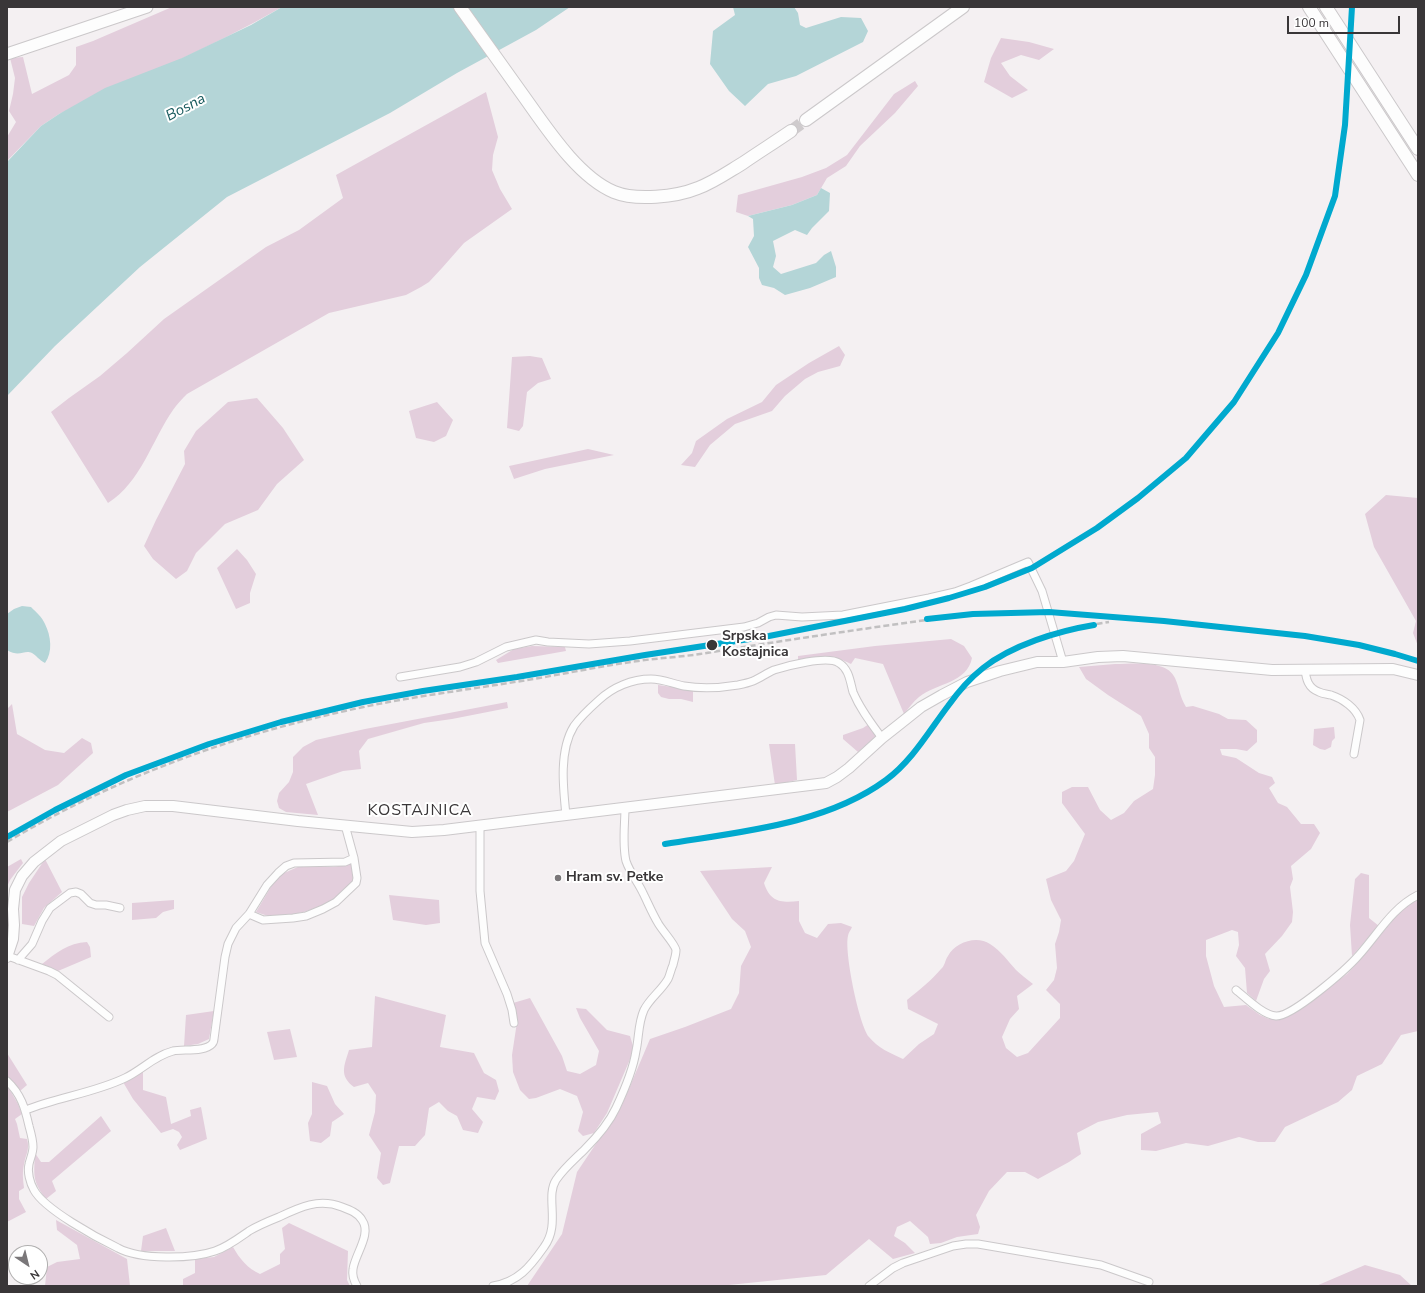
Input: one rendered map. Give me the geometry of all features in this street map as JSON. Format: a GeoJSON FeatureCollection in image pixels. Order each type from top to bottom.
{"type":"FeatureCollection","features":[{"type":"Feature","properties":{"kind":"highway"},"geometry":{"type":"LineString","coordinates":[[460,7],[539,118],[568,155],[596,182],[615,192],[640,197],[658,197],[697,189],[718,179],[791,131]]}},
{"type":"Feature","properties":{"kind":"highway"},"geometry":{"type":"LineString","coordinates":[[904,49],[951,7]]}},
{"type":"Feature","properties":{"kind":"highway"},"geometry":{"type":"LineString","coordinates":[[806,120],[963,7]]}},
{"type":"Feature","properties":{"kind":"highway"},"geometry":{"type":"LineString","coordinates":[[1303,7],[1322,26]]}},
{"type":"Feature","properties":{"kind":"highway"},"geometry":{"type":"LineString","coordinates":[[1309,7],[1418,175]]}},
{"type":"Feature","properties":{"kind":"highway"},"geometry":{"type":"LineString","coordinates":[[1326,7],[1418,149]]}},
{"type":"Feature","properties":{"kind":"main road"},"geometry":{"type":"LineString","coordinates":[[7,54],[147,7]]}},
{"type":"Feature","properties":{"kind":"main road"},"geometry":{"type":"LineString","coordinates":[[7,957],[13,939],[13,908],[15,890],[22,876],[34,862],[61,841],[113,815],[145,806],[173,806],[298,821],[412,832],[444,830],[826,783],[837,778],[882,738],[922,708],[967,682],[1000,671],[1037,662],[1063,662],[1098,657],[1123,656],[1272,670],[1393,669],[1418,675]]}},
{"type":"Feature","properties":{"kind":"street"},"geometry":{"type":"LineString","coordinates":[[400,677],[460,667],[476,662],[506,647],[536,640],[589,644],[630,641],[744,627],[776,615],[821,617],[843,615],[955,592],[988,580],[1028,562],[1042,591],[1063,662]]}},
{"type":"Feature","properties":{"kind":"street"},"geometry":{"type":"LineString","coordinates":[[566,814],[562,772],[565,750],[573,727],[582,716],[616,687],[635,681],[651,679],[663,680],[682,686],[702,688],[724,687],[752,682],[774,671],[830,660],[838,662],[844,667],[863,712],[882,738]]}},
{"type":"Feature","properties":{"kind":"street"},"geometry":{"type":"LineString","coordinates":[[1305,669],[1306,679],[1314,689],[1320,693],[1336,697],[1349,705],[1358,715],[1360,720],[1354,754]]}},
{"type":"Feature","properties":{"kind":"street"},"geometry":{"type":"LineString","coordinates":[[493,1286],[512,1281],[521,1274],[551,1236],[553,1221],[553,1191],[555,1182],[606,1125],[616,1109],[630,1074],[636,1053],[640,1021],[643,1012],[648,1002],[668,978],[675,958],[676,949],[674,944],[658,923],[644,893],[629,870],[626,860],[624,827],[625,807]]}},
{"type":"Feature","properties":{"kind":"street"},"geometry":{"type":"LineString","coordinates":[[249,914],[264,920],[306,916],[336,902],[356,883],[357,874],[354,858],[345,825]]}},
{"type":"Feature","properties":{"kind":"street"},"geometry":{"type":"LineString","coordinates":[[480,825],[480,891],[485,943],[507,994],[514,1023]]}},
{"type":"Feature","properties":{"kind":"street"},"geometry":{"type":"LineString","coordinates":[[26,1110],[43,1103],[96,1089],[126,1077],[158,1057],[173,1051],[205,1048],[212,1045],[228,944],[236,928],[249,914],[267,885],[286,866],[294,863],[340,862],[354,858]]}},
{"type":"Feature","properties":{"kind":"street"},"geometry":{"type":"LineString","coordinates":[[18,960],[32,944],[42,921],[50,908],[70,893],[76,892],[96,906],[106,905],[120,908]]}},
{"type":"Feature","properties":{"kind":"street"},"geometry":{"type":"LineString","coordinates":[[1236,990],[1265,1013],[1273,1016],[1285,1014],[1296,1009],[1349,966],[1395,912],[1405,902],[1418,895]]}},
{"type":"Feature","properties":{"kind":"street"},"geometry":{"type":"LineString","coordinates":[[7,957],[57,975],[109,1017]]}},
{"type":"Feature","properties":{"kind":"street"},"geometry":{"type":"LineString","coordinates":[[7,1081],[20,1097],[26,1110],[33,1147],[28,1166],[29,1178],[35,1192],[41,1200],[56,1212],[119,1249],[137,1254],[172,1257],[205,1254],[218,1250],[256,1227],[304,1206],[317,1203],[334,1204],[357,1214],[363,1221],[365,1228],[364,1236],[356,1256],[353,1270],[354,1280],[357,1286]]}},
{"type":"Feature","properties":{"kind":"street"},"geometry":{"type":"LineString","coordinates":[[869,1286],[893,1268],[903,1263],[953,1246],[966,1244],[978,1244],[1101,1265],[1149,1282]]}},
{"type":"Feature","properties":{"kind":"shaded area"},"geometry":{"type":"Polygon","coordinates":[[[172,7],[282,7],[200,50],[59,114],[41,126],[7,161],[7,137],[16,122],[9,111],[15,78],[10,58],[23,57],[32,94],[69,75],[76,65],[76,47],[172,7]]]}},
{"type":"Feature","properties":{"kind":"shaded area"},"geometry":{"type":"Polygon","coordinates":[[[1001,38],[1029,42],[1054,49],[1039,60],[1021,55],[1001,63],[1010,76],[1028,90],[1012,98],[984,82],[991,58],[1001,38]]]}},
{"type":"Feature","properties":{"kind":"shaded area"},"geometry":{"type":"Polygon","coordinates":[[[915,81],[918,86],[895,113],[860,146],[846,166],[827,178],[817,195],[792,205],[748,216],[736,212],[738,195],[802,177],[826,168],[847,155],[894,94],[915,81]]]}},
{"type":"Feature","properties":{"kind":"shaded area"},"geometry":{"type":"Polygon","coordinates":[[[486,92],[498,137],[493,155],[492,170],[500,189],[512,209],[464,243],[429,282],[421,287],[406,295],[329,313],[187,394],[176,406],[138,472],[129,484],[108,503],[51,412],[100,376],[164,319],[266,247],[299,230],[343,198],[336,175],[486,92]]]}},
{"type":"Feature","properties":{"kind":"shaded area"},"geometry":{"type":"Polygon","coordinates":[[[839,346],[845,355],[840,366],[818,372],[805,379],[785,396],[772,411],[735,424],[710,445],[695,467],[681,465],[692,453],[696,441],[727,419],[762,402],[776,385],[809,363],[839,346]]]}},
{"type":"Feature","properties":{"kind":"shaded area"},"geometry":{"type":"Polygon","coordinates":[[[530,356],[542,358],[551,379],[538,383],[527,392],[523,426],[519,431],[507,428],[512,357],[530,356]]]}},
{"type":"Feature","properties":{"kind":"shaded area"},"geometry":{"type":"Polygon","coordinates":[[[257,398],[283,428],[304,460],[277,484],[258,510],[225,524],[196,553],[187,571],[176,579],[153,559],[144,546],[185,464],[184,451],[196,431],[228,402],[257,398]]]}},
{"type":"Feature","properties":{"kind":"shaded area"},"geometry":{"type":"Polygon","coordinates":[[[437,402],[453,420],[446,436],[434,442],[416,438],[409,411],[437,402]]]}},
{"type":"Feature","properties":{"kind":"shaded area"},"geometry":{"type":"Polygon","coordinates":[[[588,449],[614,455],[545,469],[514,479],[509,466],[588,449]]]}},
{"type":"Feature","properties":{"kind":"shaded area"},"geometry":{"type":"Polygon","coordinates":[[[1386,495],[1418,498],[1418,646],[1413,633],[1416,621],[1374,547],[1365,514],[1386,495]]]}},
{"type":"Feature","properties":{"kind":"shaded area"},"geometry":{"type":"Polygon","coordinates":[[[237,549],[247,560],[256,574],[250,593],[250,603],[236,609],[217,568],[237,549]]]}},
{"type":"Feature","properties":{"kind":"shaded area"},"geometry":{"type":"Polygon","coordinates":[[[951,639],[964,646],[972,658],[969,666],[958,678],[926,692],[919,697],[904,714],[883,664],[855,658],[851,664],[825,657],[798,660],[798,656],[875,646],[951,639]]]}},
{"type":"Feature","properties":{"kind":"shaded area"},"geometry":{"type":"Polygon","coordinates":[[[532,646],[565,647],[566,651],[498,663],[496,660],[514,649],[532,646]]]}},
{"type":"Feature","properties":{"kind":"shaded area"},"geometry":{"type":"Polygon","coordinates":[[[1139,663],[1157,665],[1165,668],[1171,672],[1175,678],[1186,707],[1193,706],[1219,714],[1228,719],[1246,720],[1257,730],[1257,742],[1247,751],[1220,749],[1222,755],[1236,758],[1259,773],[1272,777],[1275,783],[1269,788],[1278,803],[1287,807],[1301,824],[1314,824],[1320,833],[1311,849],[1291,866],[1293,879],[1290,887],[1293,912],[1292,922],[1282,936],[1265,954],[1270,971],[1264,979],[1256,1001],[1247,993],[1245,968],[1236,956],[1239,945],[1238,932],[1232,930],[1206,940],[1206,956],[1214,986],[1224,1007],[1246,1005],[1260,1015],[1269,1019],[1279,1019],[1293,1014],[1347,974],[1398,914],[1407,905],[1418,898],[1418,1031],[1401,1035],[1382,1064],[1357,1076],[1352,1090],[1338,1102],[1285,1127],[1275,1142],[1258,1142],[1239,1137],[1208,1146],[1186,1143],[1156,1151],[1141,1150],[1141,1134],[1161,1123],[1158,1112],[1127,1115],[1098,1122],[1077,1133],[1081,1154],[1069,1162],[1038,1179],[1025,1172],[1007,1172],[989,1191],[976,1215],[980,1227],[978,1234],[957,1237],[941,1243],[930,1244],[928,1237],[910,1221],[897,1227],[894,1236],[905,1243],[915,1253],[893,1259],[869,1239],[826,1275],[719,1286],[527,1286],[562,1234],[577,1172],[622,1105],[650,1039],[731,1009],[739,993],[741,966],[751,947],[745,931],[732,919],[700,871],[772,867],[764,883],[766,889],[773,898],[777,900],[787,902],[799,901],[799,921],[805,933],[817,938],[828,924],[841,923],[852,927],[848,935],[848,956],[853,988],[865,1030],[876,1044],[884,1050],[903,1059],[919,1044],[934,1034],[938,1024],[908,1009],[907,1000],[942,968],[951,951],[956,947],[967,941],[985,941],[1001,953],[1018,972],[1033,984],[1017,996],[1019,1009],[1010,1019],[1002,1037],[1006,1048],[1017,1057],[1028,1053],[1060,1018],[1060,1004],[1046,990],[1054,980],[1057,968],[1055,944],[1061,920],[1051,900],[1046,879],[1066,871],[1074,861],[1085,834],[1062,803],[1062,792],[1072,787],[1088,787],[1100,810],[1111,820],[1124,813],[1134,801],[1153,789],[1155,757],[1149,748],[1149,734],[1141,716],[1086,679],[1079,667],[1139,663]]]}},
{"type":"Feature","properties":{"kind":"shaded area"},"geometry":{"type":"Polygon","coordinates":[[[658,685],[693,690],[693,702],[661,697],[658,693],[658,685]]]}},
{"type":"Feature","properties":{"kind":"shaded area"},"geometry":{"type":"Polygon","coordinates":[[[507,702],[508,708],[424,723],[368,739],[359,751],[361,769],[343,771],[306,784],[318,815],[286,812],[279,808],[277,801],[279,793],[289,782],[293,772],[293,757],[303,747],[316,740],[365,729],[507,702]]]}},
{"type":"Feature","properties":{"kind":"shaded area"},"geometry":{"type":"Polygon","coordinates":[[[12,704],[17,734],[45,750],[64,753],[82,738],[91,743],[93,753],[58,785],[7,812],[7,709],[12,704]]]}},
{"type":"Feature","properties":{"kind":"shaded area"},"geometry":{"type":"Polygon","coordinates":[[[869,724],[876,736],[858,752],[843,739],[843,735],[863,728],[869,724]]]}},
{"type":"Feature","properties":{"kind":"shaded area"},"geometry":{"type":"Polygon","coordinates":[[[1334,727],[1335,738],[1332,741],[1331,747],[1325,750],[1313,745],[1314,729],[1334,727]]]}},
{"type":"Feature","properties":{"kind":"shaded area"},"geometry":{"type":"Polygon","coordinates":[[[769,744],[795,744],[797,780],[775,785],[769,744]]]}},
{"type":"Feature","properties":{"kind":"shaded area"},"geometry":{"type":"Polygon","coordinates":[[[21,859],[23,863],[10,880],[7,887],[7,867],[21,859]]]}},
{"type":"Feature","properties":{"kind":"shaded area"},"geometry":{"type":"Polygon","coordinates":[[[45,859],[62,892],[44,908],[34,926],[22,924],[22,897],[29,883],[45,859]]]}},
{"type":"Feature","properties":{"kind":"shaded area"},"geometry":{"type":"Polygon","coordinates":[[[352,863],[355,876],[353,881],[334,899],[323,905],[304,912],[288,915],[268,916],[256,912],[272,885],[282,874],[300,866],[334,867],[352,863]]]}},
{"type":"Feature","properties":{"kind":"shaded area"},"geometry":{"type":"Polygon","coordinates":[[[1361,873],[1369,875],[1369,918],[1379,926],[1352,956],[1350,925],[1355,879],[1361,873]]]}},
{"type":"Feature","properties":{"kind":"shaded area"},"geometry":{"type":"Polygon","coordinates":[[[389,895],[439,900],[440,923],[426,925],[393,920],[389,895]]]}},
{"type":"Feature","properties":{"kind":"shaded area"},"geometry":{"type":"Polygon","coordinates":[[[174,900],[174,909],[163,912],[156,918],[132,920],[132,903],[174,900]]]}},
{"type":"Feature","properties":{"kind":"shaded area"},"geometry":{"type":"Polygon","coordinates":[[[87,942],[90,947],[91,957],[58,971],[42,964],[57,952],[68,946],[87,942]]]}},
{"type":"Feature","properties":{"kind":"shaded area"},"geometry":{"type":"Polygon","coordinates":[[[375,996],[446,1015],[440,1047],[474,1053],[484,1073],[496,1080],[499,1091],[495,1100],[477,1097],[472,1109],[483,1122],[478,1133],[463,1130],[457,1116],[448,1111],[439,1102],[429,1108],[425,1135],[415,1146],[399,1146],[390,1183],[383,1185],[377,1178],[381,1153],[369,1135],[375,1112],[376,1095],[368,1083],[354,1087],[346,1079],[344,1070],[349,1050],[372,1047],[375,996]]]}},
{"type":"Feature","properties":{"kind":"shaded area"},"geometry":{"type":"Polygon","coordinates":[[[530,998],[562,1056],[567,1071],[580,1074],[596,1065],[599,1051],[576,1008],[586,1009],[607,1030],[630,1036],[633,1046],[631,1057],[607,1113],[594,1133],[583,1136],[578,1131],[583,1112],[577,1096],[560,1089],[529,1099],[520,1090],[513,1072],[512,1055],[517,1022],[513,1003],[530,998]]]}},
{"type":"Feature","properties":{"kind":"shaded area"},"geometry":{"type":"Polygon","coordinates":[[[214,1011],[209,1039],[198,1044],[184,1046],[186,1015],[214,1011]]]}},
{"type":"Feature","properties":{"kind":"shaded area"},"geometry":{"type":"Polygon","coordinates":[[[290,1029],[297,1057],[274,1060],[267,1032],[290,1029]]]}},
{"type":"Feature","properties":{"kind":"shaded area"},"geometry":{"type":"Polygon","coordinates":[[[7,1053],[27,1085],[20,1091],[7,1076],[7,1053]]]}},
{"type":"Feature","properties":{"kind":"shaded area"},"geometry":{"type":"Polygon","coordinates":[[[143,1070],[143,1090],[166,1097],[171,1124],[191,1116],[190,1110],[201,1107],[207,1139],[180,1150],[177,1145],[182,1137],[179,1132],[173,1129],[161,1133],[133,1099],[123,1082],[143,1070]]]}},
{"type":"Feature","properties":{"kind":"shaded area"},"geometry":{"type":"Polygon","coordinates":[[[312,1082],[327,1086],[335,1104],[344,1114],[332,1122],[330,1136],[321,1143],[310,1141],[308,1123],[312,1114],[312,1082]]]}},
{"type":"Feature","properties":{"kind":"shaded area"},"geometry":{"type":"Polygon","coordinates":[[[7,1085],[22,1114],[15,1119],[20,1138],[27,1139],[28,1146],[23,1170],[24,1188],[19,1191],[19,1199],[26,1212],[7,1222],[7,1085]]]}},
{"type":"Feature","properties":{"kind":"shaded area"},"geometry":{"type":"Polygon","coordinates":[[[101,1116],[111,1131],[52,1181],[56,1191],[46,1199],[41,1193],[35,1178],[35,1153],[41,1162],[49,1162],[101,1116]]]}},
{"type":"Feature","properties":{"kind":"shaded area"},"geometry":{"type":"Polygon","coordinates":[[[56,1220],[127,1259],[130,1286],[45,1286],[48,1285],[48,1266],[57,1262],[80,1259],[77,1245],[57,1230],[56,1220]]]}},
{"type":"Feature","properties":{"kind":"shaded area"},"geometry":{"type":"Polygon","coordinates":[[[289,1223],[348,1251],[347,1280],[350,1286],[183,1286],[183,1279],[195,1273],[195,1259],[214,1257],[233,1247],[244,1263],[260,1274],[280,1264],[280,1254],[285,1249],[282,1228],[289,1223]]]}},
{"type":"Feature","properties":{"kind":"shaded area"},"geometry":{"type":"Polygon","coordinates":[[[166,1228],[175,1251],[141,1251],[143,1236],[166,1228]]]}},
{"type":"Feature","properties":{"kind":"shaded area"},"geometry":{"type":"Polygon","coordinates":[[[1365,1265],[1400,1275],[1412,1286],[1316,1286],[1365,1265]]]}},
{"type":"Feature","properties":{"kind":"water","name":"Bosna"},"geometry":{"type":"Polygon","coordinates":[[[282,7],[570,7],[536,30],[457,73],[390,113],[227,197],[140,267],[55,346],[7,396],[7,162],[41,126],[105,88],[182,58],[251,25],[282,7]]]}},
{"type":"Feature","properties":{"kind":"water"},"geometry":{"type":"Polygon","coordinates":[[[733,7],[794,7],[798,13],[800,25],[806,28],[841,17],[861,18],[868,31],[863,42],[796,76],[768,84],[745,106],[729,91],[710,64],[713,31],[735,15],[733,7]]]}},
{"type":"Feature","properties":{"kind":"water"},"geometry":{"type":"Polygon","coordinates":[[[821,188],[830,193],[829,211],[807,235],[795,230],[773,241],[776,256],[773,267],[781,274],[816,263],[824,255],[831,251],[836,267],[836,277],[810,288],[785,295],[774,288],[762,285],[759,278],[759,268],[748,247],[754,236],[753,219],[748,216],[792,205],[817,195],[821,188]]]}},
{"type":"Feature","properties":{"kind":"water"},"geometry":{"type":"Polygon","coordinates":[[[22,606],[31,607],[42,619],[47,629],[50,639],[50,649],[48,659],[45,663],[32,653],[15,653],[7,650],[7,614],[22,606]]]}},
{"type":"Feature","properties":{"kind":"tunnel"},"geometry":{"type":"LineString","coordinates":[[791,131],[806,120]]}},
{"type":"Feature","properties":{"kind":"railway"},"geometry":{"type":"LineString","coordinates":[[7,842],[87,799],[171,763],[257,734],[345,711],[610,665],[700,654],[941,618],[973,614],[1049,612],[1164,621],[1305,636],[1359,645],[1418,661]]}},
{"type":"Feature","properties":{"kind":"railway"},"geometry":{"type":"LineString","coordinates":[[665,844],[799,819],[847,804],[885,781],[899,768],[922,741],[955,696],[974,675],[988,664],[1049,635],[1075,628],[1109,622]]}},
{"type":"Feature","properties":{"kind":"transit line"},"geometry":{"type":"LineString","coordinates":[[7,837],[55,810],[126,775],[209,744],[281,722],[363,702],[423,691],[769,636],[905,609],[985,587],[1032,568],[1097,528],[1138,498],[1186,458],[1234,402],[1278,333],[1306,275],[1335,196],[1345,125],[1352,7]]}},
{"type":"Feature","properties":{"kind":"transit line"},"geometry":{"type":"LineString","coordinates":[[927,619],[973,614],[1049,612],[1164,621],[1305,636],[1359,645],[1418,661]]}},
{"type":"Feature","properties":{"kind":"transit line"},"geometry":{"type":"LineString","coordinates":[[665,844],[751,830],[809,817],[862,795],[886,780],[904,764],[960,691],[983,668],[1008,652],[1036,640],[1066,631],[1094,625]]}},
{"type":"Feature","properties":{"kind":"place","name":"Srpska Kostajnica"},"geometry":{"type":"Point","coordinates":[712,645]}},
{"type":"Feature","properties":{"kind":"place","name":"Hram sv. Petke"},"geometry":{"type":"Point","coordinates":[558,878]}},
{"type":"Feature","properties":{"kind":"district","name":"KOSTAJNICA"},"geometry":{"type":"Point","coordinates":[420,811]}}]}
